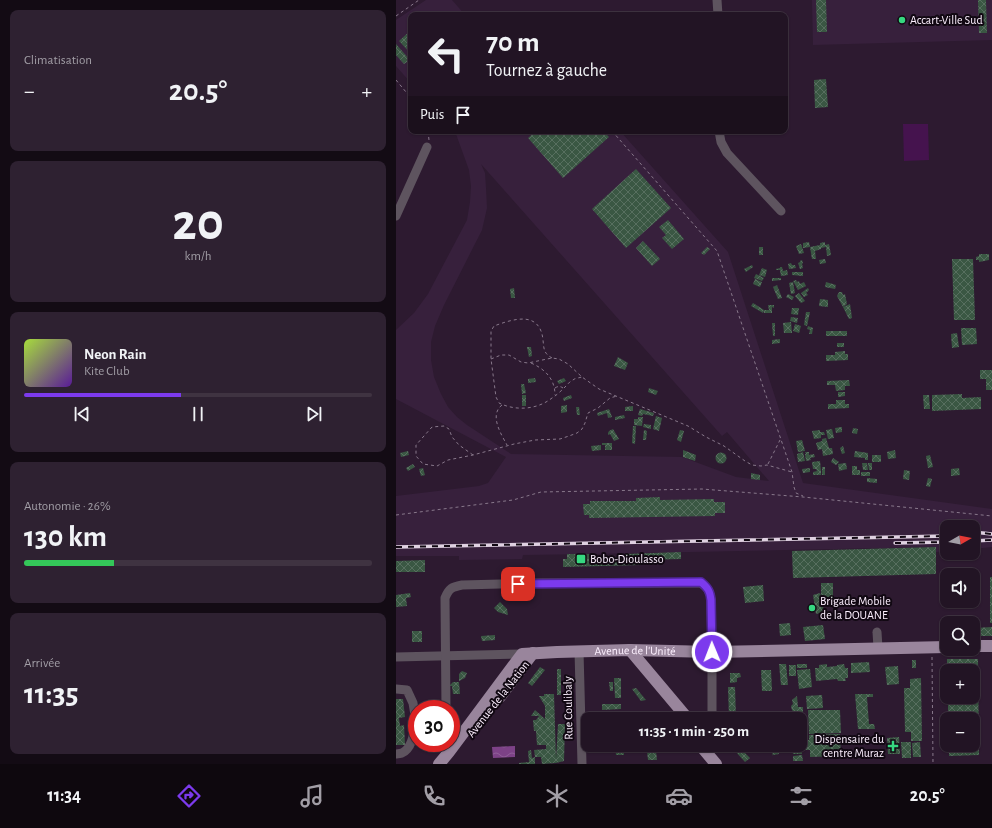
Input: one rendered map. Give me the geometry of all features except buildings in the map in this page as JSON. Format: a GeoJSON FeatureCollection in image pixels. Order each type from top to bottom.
{"type":"FeatureCollection","features":[{"type":"Feature","properties":{"kind":"main road"},"geometry":{"type":"LineString","coordinates":[[980,646],[992,646]]}},
{"type":"Feature","properties":{"kind":"main road","name":"Avenue de l'Unité"},"geometry":{"type":"LineString","coordinates":[[527,654],[626,650],[712,652],[940,647]]}},
{"type":"Feature","properties":{"kind":"main road"},"geometry":{"type":"LineString","coordinates":[[626,650],[673,712]]}},
{"type":"Feature","properties":{"kind":"main road"},"geometry":{"type":"LineString","coordinates":[[626,650],[682,712]]}},
{"type":"Feature","properties":{"kind":"main road","name":"Avenue de la Nation"},"geometry":{"type":"LineString","coordinates":[[448,758],[527,654]]}},
{"type":"Feature","properties":{"kind":"main road"},"geometry":{"type":"LineString","coordinates":[[712,752],[726,764]]}},
{"type":"Feature","properties":{"kind":"street"},"geometry":{"type":"LineString","coordinates":[[717,0],[718,12]]}},
{"type":"Feature","properties":{"kind":"street"},"geometry":{"type":"LineString","coordinates":[[719,134],[720,142],[727,153],[781,211]]}},
{"type":"Feature","properties":{"kind":"street"},"geometry":{"type":"LineString","coordinates":[[396,214],[427,147]]}},
{"type":"Feature","properties":{"kind":"street"},"geometry":{"type":"LineString","coordinates":[[446,700],[445,598],[448,590],[454,587],[462,585],[532,583],[701,582],[710,592],[711,600],[712,712]]}},
{"type":"Feature","properties":{"kind":"street"},"geometry":{"type":"LineString","coordinates":[[877,632],[878,648]]}},
{"type":"Feature","properties":{"kind":"street","name":"Rue Coulibaly"},"geometry":{"type":"LineString","coordinates":[[579,651],[582,764]]}},
{"type":"Feature","properties":{"kind":"street","name":"Avenue de l'Unité"},"geometry":{"type":"LineString","coordinates":[[396,657],[527,654]]}},
{"type":"Feature","properties":{"kind":"street"},"geometry":{"type":"LineString","coordinates":[[396,689],[407,690],[412,700]]}},
{"type":"Feature","properties":{"kind":"street"},"geometry":{"type":"LineString","coordinates":[[396,754],[402,753],[408,748]]}},
{"type":"Feature","properties":{"kind":"path"},"geometry":{"type":"LineString","coordinates":[[396,16],[419,0]]}},
{"type":"Feature","properties":{"kind":"path"},"geometry":{"type":"LineString","coordinates":[[396,80],[408,94]]}},
{"type":"Feature","properties":{"kind":"path"},"geometry":{"type":"LineString","coordinates":[[615,134],[717,251],[792,472],[796,493],[803,497]]}},
{"type":"Feature","properties":{"kind":"path"},"geometry":{"type":"LineString","coordinates":[[552,358],[544,351],[543,338],[538,325],[533,320],[520,319],[494,326],[491,331],[491,359],[496,397],[499,403],[515,408],[525,408],[546,402],[555,396],[572,380],[582,377]]}},
{"type":"Feature","properties":{"kind":"path"},"geometry":{"type":"LineString","coordinates":[[491,359],[501,355],[509,355],[521,362],[552,358],[563,360],[582,377],[599,388],[688,426],[724,446],[745,462],[752,465],[768,465],[792,472]]}},
{"type":"Feature","properties":{"kind":"path"},"geometry":{"type":"LineString","coordinates":[[530,362],[546,372],[554,388],[555,396]]}},
{"type":"Feature","properties":{"kind":"path"},"geometry":{"type":"LineString","coordinates":[[554,388],[560,386],[564,388]]}},
{"type":"Feature","properties":{"kind":"path"},"geometry":{"type":"LineString","coordinates":[[473,455],[459,445],[452,437],[449,429],[444,426],[432,427],[416,445],[416,456],[423,464],[437,466],[448,460],[473,455],[508,445],[535,440],[560,439],[582,429],[588,413],[598,408],[610,398],[618,396]]}},
{"type":"Feature","properties":{"kind":"path"},"geometry":{"type":"LineString","coordinates":[[503,405],[498,408],[496,414],[497,424],[508,445]]}},
{"type":"Feature","properties":{"kind":"path"},"geometry":{"type":"LineString","coordinates":[[768,465],[781,439]]}},
{"type":"Feature","properties":{"kind":"path"},"geometry":{"type":"LineString","coordinates":[[396,515],[513,500],[541,492],[702,489],[803,497],[992,516]]}},
{"type":"Feature","properties":{"kind":"path"},"geometry":{"type":"LineString","coordinates":[[932,647],[932,764]]}},
{"type":"Feature","properties":{"kind":"shaded area"},"geometry":{"type":"Polygon","coordinates":[[[426,0],[452,0],[462,12],[408,12],[426,0]]]}},
{"type":"Feature","properties":{"kind":"shaded area","name":"Accart-Ville Sud"},"geometry":{"type":"Polygon","coordinates":[[[812,0],[992,0],[992,40],[813,45],[812,0]]]}},
{"type":"Feature","properties":{"kind":"shaded area"},"geometry":{"type":"Polygon","coordinates":[[[408,12],[408,80],[396,66],[396,20],[408,12]]]}},
{"type":"Feature","properties":{"kind":"shaded area"},"geometry":{"type":"Polygon","coordinates":[[[903,124],[928,124],[929,160],[904,161],[903,124]]]}},
{"type":"Feature","properties":{"kind":"shaded area"},"geometry":{"type":"Polygon","coordinates":[[[456,134],[623,134],[728,252],[803,483],[992,509],[992,547],[980,548],[980,520],[940,520],[940,552],[936,552],[936,547],[523,555],[522,559],[459,560],[459,556],[396,556],[396,496],[479,486],[488,483],[506,457],[396,399],[396,330],[414,313],[428,294],[467,220],[471,186],[469,170],[456,134]],[[481,164],[485,173],[487,208],[482,230],[444,305],[435,326],[431,342],[431,360],[434,377],[448,407],[457,417],[511,454],[682,457],[736,477],[769,481],[727,432],[722,436],[481,164]]]}},
{"type":"Feature","properties":{"kind":"water"},"geometry":{"type":"Polygon","coordinates":[[[515,746],[515,757],[493,758],[492,747],[515,746]]]}},
{"type":"Feature","properties":{"kind":"railway"},"geometry":{"type":"LineString","coordinates":[[980,533],[992,534]]}},
{"type":"Feature","properties":{"kind":"railway"},"geometry":{"type":"LineString","coordinates":[[396,547],[940,536]]}},
{"type":"Feature","properties":{"kind":"railway"},"geometry":{"type":"LineString","coordinates":[[980,541],[992,540]]}},
{"type":"Feature","properties":{"kind":"railway"},"geometry":{"type":"LineString","coordinates":[[895,543],[940,542]]}},
{"type":"Feature","properties":{"kind":"place","name":"Accart-Ville Sud"},"geometry":{"type":"Point","coordinates":[902,20]}},
{"type":"Feature","properties":{"kind":"place","name":"Bobo-Dioulasso"},"geometry":{"type":"Point","coordinates":[581,559]}},
{"type":"Feature","properties":{"kind":"place","name":"Brigade Mobile de la DOUANE"},"geometry":{"type":"Point","coordinates":[812,608]}},
{"type":"Feature","properties":{"kind":"place","name":"Dispensaire du centre Muraz"},"geometry":{"type":"Point","coordinates":[893,746]}},
{"type":"Feature","properties":{"kind":"route"},"geometry":{"type":"LineString","coordinates":[[518,584],[701,582],[710,592],[712,652]]}}]}
